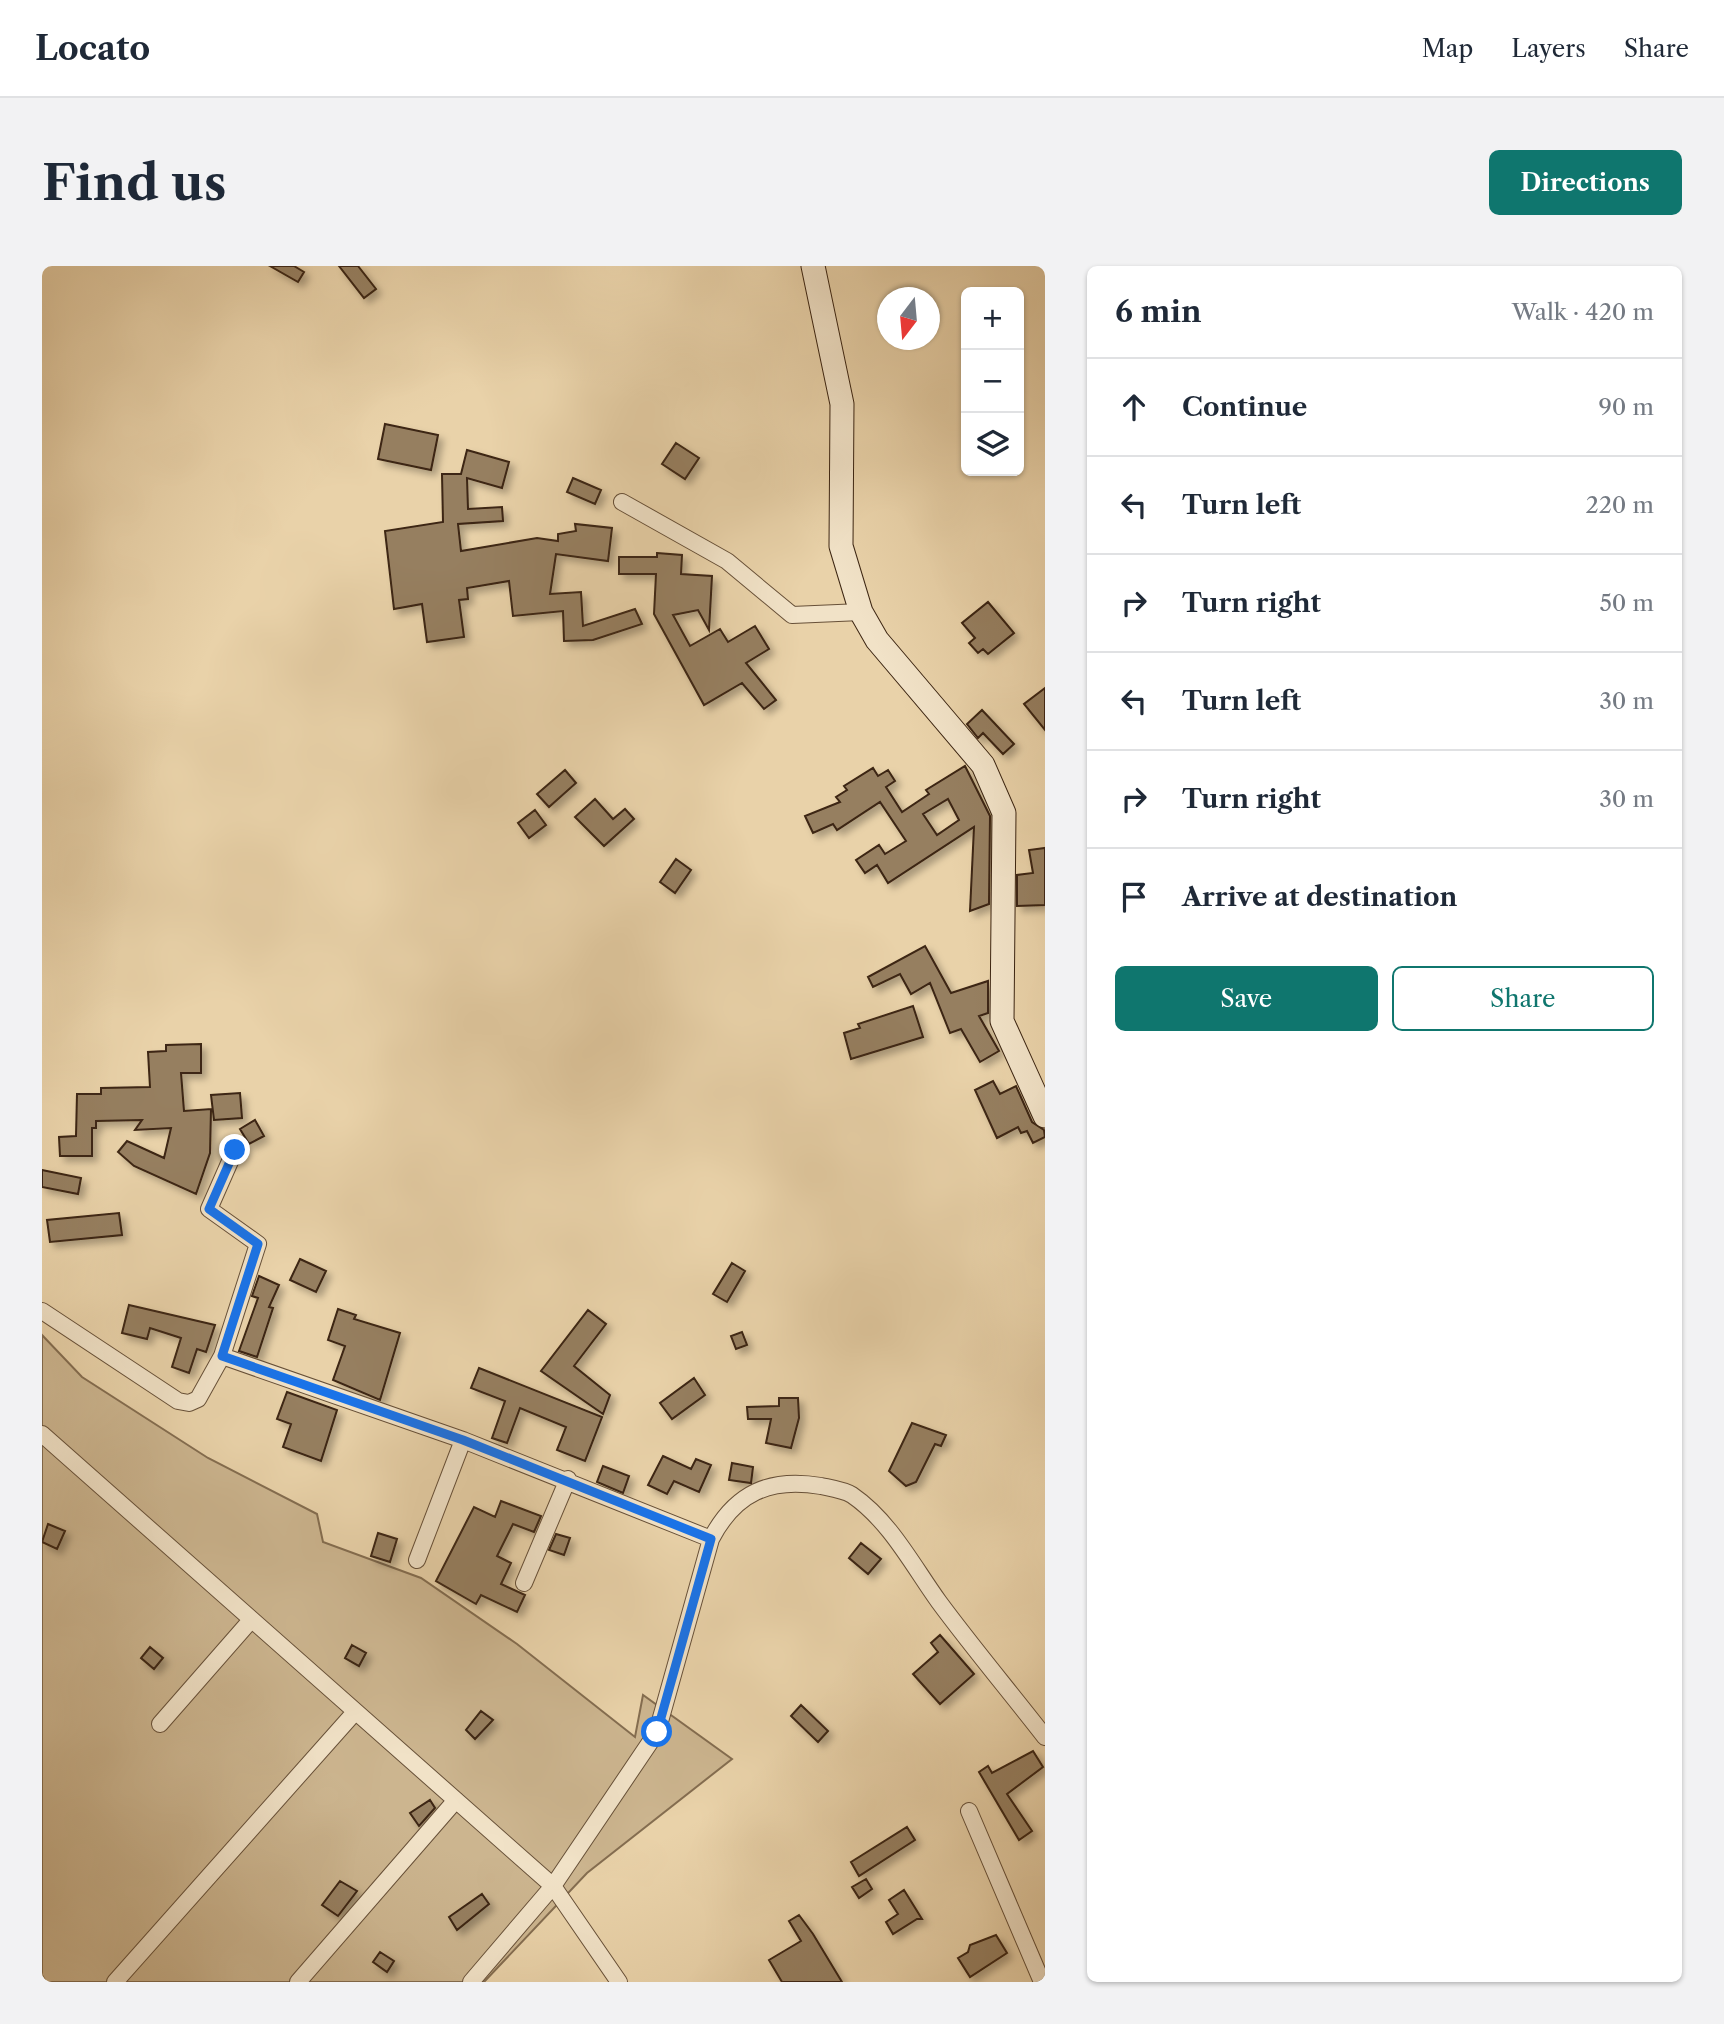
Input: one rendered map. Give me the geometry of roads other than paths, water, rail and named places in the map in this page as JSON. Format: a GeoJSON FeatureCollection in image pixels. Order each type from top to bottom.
{"type":"FeatureCollection","features":[{"type":"Feature","properties":{"kind":"street"},"geometry":{"type":"LineString","coordinates":[[813,266],[842,404],[841,547],[860,612],[877,640],[983,765],[1004,813],[1002,1021],[1045,1115]]}},
{"type":"Feature","properties":{"kind":"street"},"geometry":{"type":"LineString","coordinates":[[622,502],[727,561],[792,614],[860,612]]}},
{"type":"Feature","properties":{"kind":"street"},"geometry":{"type":"LineString","coordinates":[[42,1311],[178,1401],[188,1403],[198,1399],[222,1356],[258,1244],[209,1209],[235,1150]]}},
{"type":"Feature","properties":{"kind":"street"},"geometry":{"type":"LineString","coordinates":[[222,1356],[568,1479],[711,1539]]}},
{"type":"Feature","properties":{"kind":"street"},"geometry":{"type":"LineString","coordinates":[[42,1434],[553,1886],[619,1982]]}},
{"type":"Feature","properties":{"kind":"street"},"geometry":{"type":"LineString","coordinates":[[417,1560],[463,1440]]}},
{"type":"Feature","properties":{"kind":"street"},"geometry":{"type":"LineString","coordinates":[[524,1583],[568,1479]]}},
{"type":"Feature","properties":{"kind":"street"},"geometry":{"type":"LineString","coordinates":[[471,1982],[553,1886],[657,1732],[711,1539],[724,1514],[746,1497],[772,1486],[798,1483],[850,1493],[888,1529],[940,1603],[1045,1737]]}},
{"type":"Feature","properties":{"kind":"street"},"geometry":{"type":"LineString","coordinates":[[160,1724],[251,1620]]}},
{"type":"Feature","properties":{"kind":"street"},"geometry":{"type":"LineString","coordinates":[[115,1982],[355,1712]]}},
{"type":"Feature","properties":{"kind":"street"},"geometry":{"type":"LineString","coordinates":[[298,1982],[456,1800]]}},
{"type":"Feature","properties":{"kind":"street"},"geometry":{"type":"LineString","coordinates":[[969,1811],[1041,1982]]}}]}
